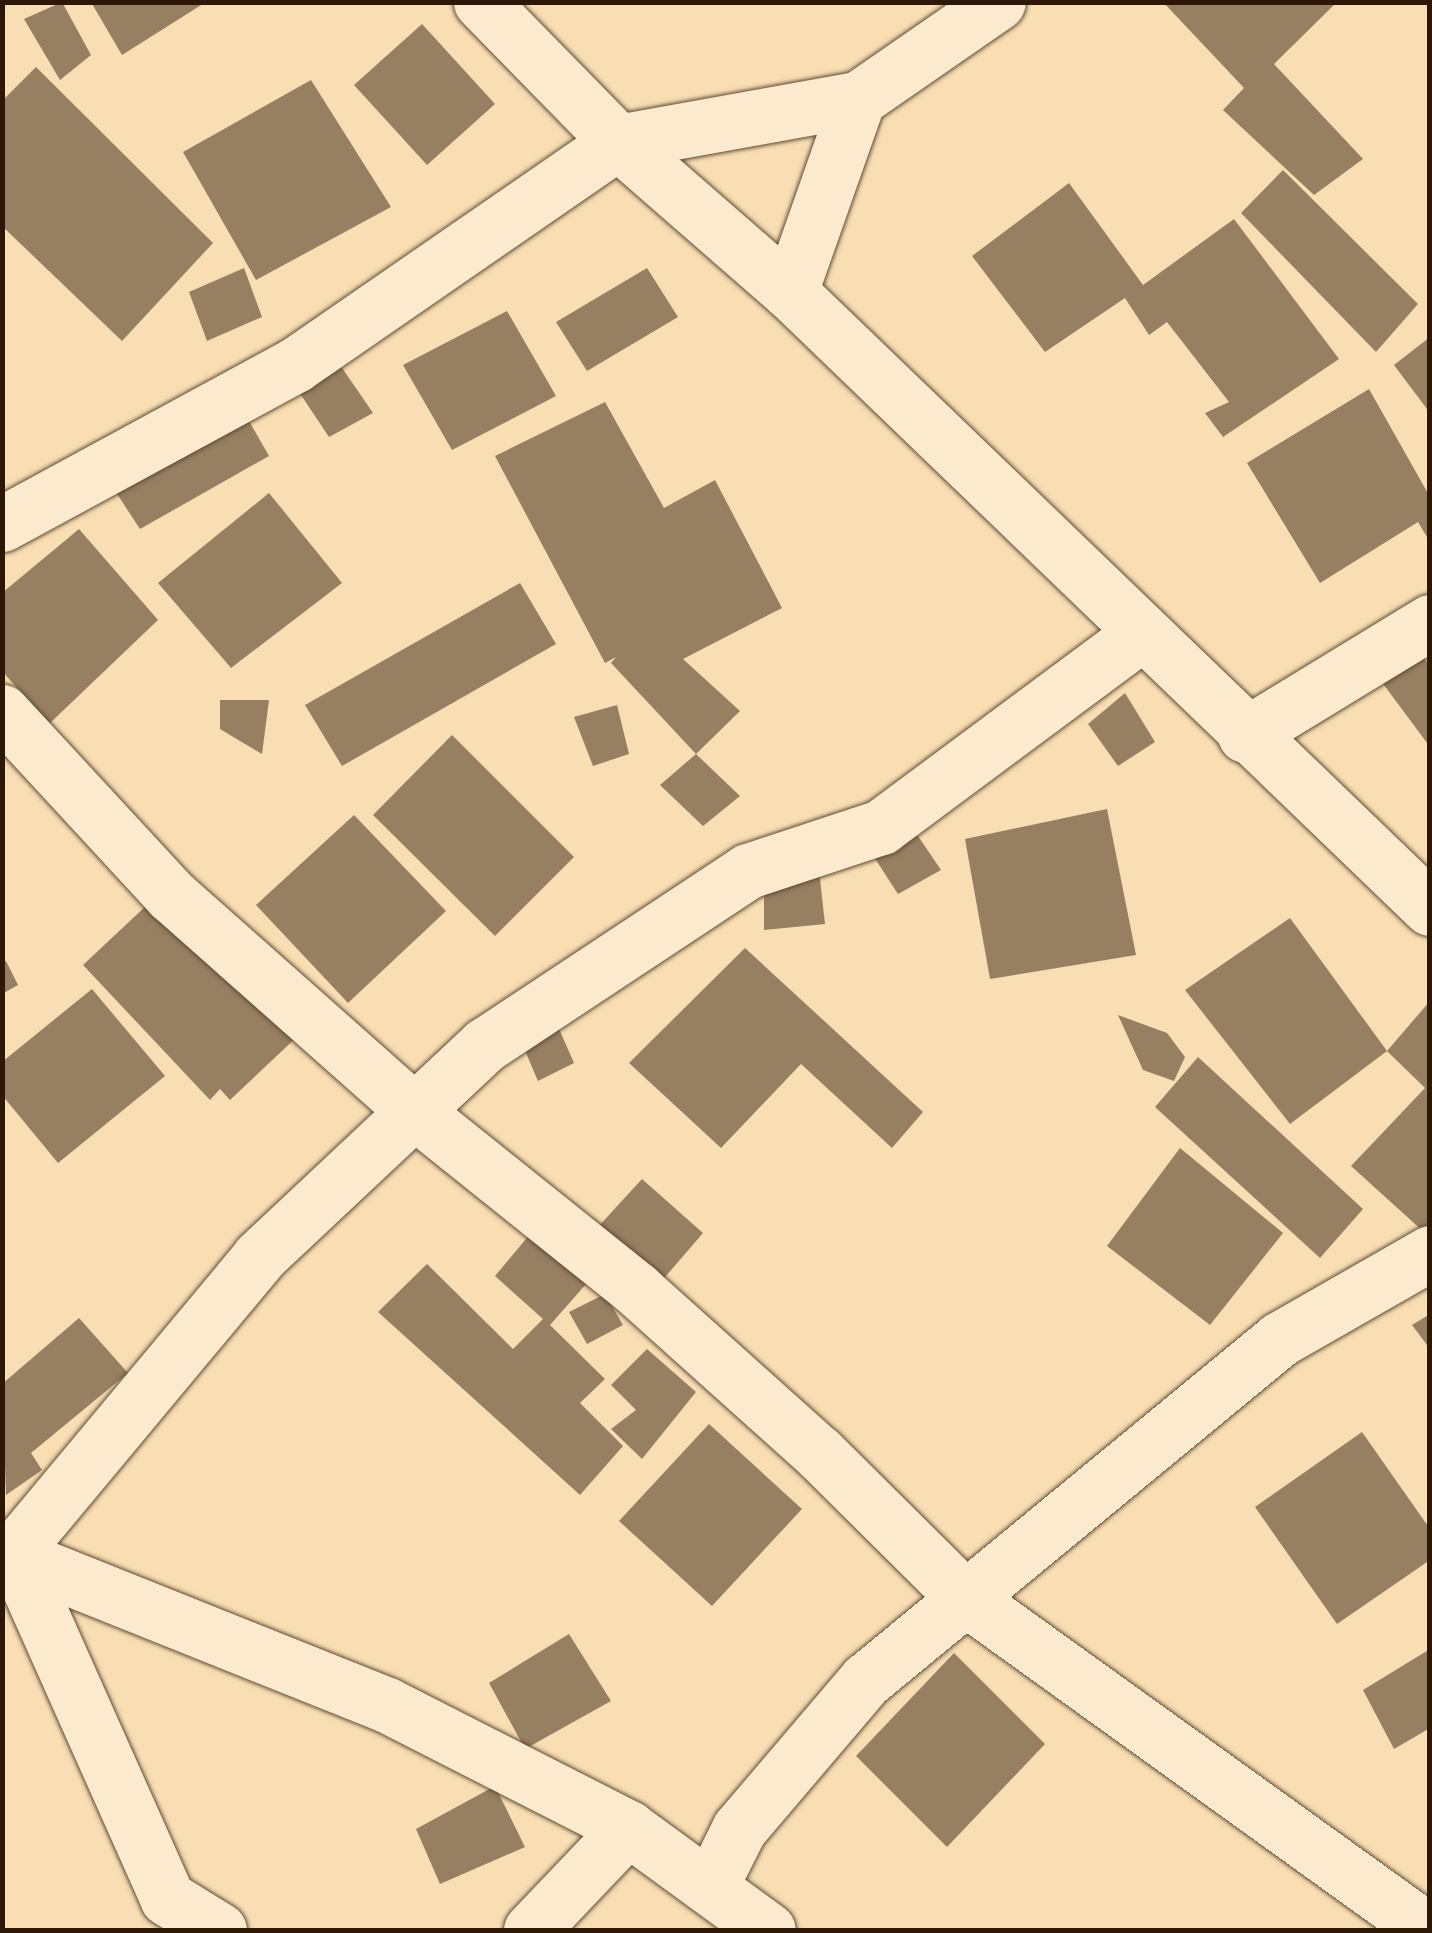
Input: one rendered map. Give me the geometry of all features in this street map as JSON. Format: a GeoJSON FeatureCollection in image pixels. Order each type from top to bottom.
{"type":"FeatureCollection","features":[{"type":"Feature","properties":{"kind":"street"},"geometry":{"type":"LineString","coordinates":[[481,2],[618,142],[790,292],[1244,735],[1430,908]]}},
{"type":"Feature","properties":{"kind":"street"},"geometry":{"type":"LineString","coordinates":[[2,524],[295,365],[618,142],[858,99],[998,2]]}},
{"type":"Feature","properties":{"kind":"street"},"geometry":{"type":"LineString","coordinates":[[790,292],[858,99]]}},
{"type":"Feature","properties":{"kind":"street"},"geometry":{"type":"LineString","coordinates":[[1244,735],[1430,622]]}},
{"type":"Feature","properties":{"kind":"street"},"geometry":{"type":"LineString","coordinates":[[7,1558],[259,1257],[486,1044],[748,871],[881,827],[1141,634]]}},
{"type":"Feature","properties":{"kind":"street"},"geometry":{"type":"LineString","coordinates":[[2,712],[171,895],[414,1111],[636,1290],[820,1453],[964,1596],[1426,1930]]}},
{"type":"Feature","properties":{"kind":"street"},"geometry":{"type":"LineString","coordinates":[[710,1888],[738,1829],[866,1680],[1280,1339],[1430,1253]]}},
{"type":"Feature","properties":{"kind":"street"},"geometry":{"type":"LineString","coordinates":[[7,1558],[388,1705],[628,1828],[768,1930]]}},
{"type":"Feature","properties":{"kind":"street"},"geometry":{"type":"LineString","coordinates":[[7,1558],[168,1898],[219,1930]]}},
{"type":"Feature","properties":{"kind":"street"},"geometry":{"type":"LineString","coordinates":[[531,1930],[628,1828]]}},
{"type":"Feature","properties":{"kind":"building"},"geometry":{"type":"Polygon","coordinates":[[[62,2],[91,55],[60,80],[24,19],[62,2]]]}},
{"type":"Feature","properties":{"kind":"building"},"geometry":{"type":"Polygon","coordinates":[[[91,2],[206,2],[122,55],[91,2]]]}},
{"type":"Feature","properties":{"kind":"building"},"geometry":{"type":"Polygon","coordinates":[[[1163,2],[1337,2],[1274,64],[1363,159],[1314,195],[1223,110],[1244,88],[1163,2]]]}},
{"type":"Feature","properties":{"kind":"building"},"geometry":{"type":"Polygon","coordinates":[[[422,24],[495,104],[427,165],[354,85],[422,24]]]}},
{"type":"Feature","properties":{"kind":"building"},"geometry":{"type":"Polygon","coordinates":[[[36,67],[213,243],[122,341],[2,226],[2,101],[36,67]]]}},
{"type":"Feature","properties":{"kind":"building"},"geometry":{"type":"Polygon","coordinates":[[[311,80],[391,207],[256,280],[183,152],[311,80]]]}},
{"type":"Feature","properties":{"kind":"building"},"geometry":{"type":"Polygon","coordinates":[[[1283,170],[1418,304],[1376,352],[1241,213],[1283,170]]]}},
{"type":"Feature","properties":{"kind":"building"},"geometry":{"type":"Polygon","coordinates":[[[1069,183],[1143,285],[1234,219],[1339,359],[1223,437],[1205,413],[1229,402],[1167,322],[1149,335],[1125,298],[1045,352],[972,256],[1069,183]]]}},
{"type":"Feature","properties":{"kind":"building"},"geometry":{"type":"Polygon","coordinates":[[[244,268],[262,317],[207,341],[189,292],[244,268]]]}},
{"type":"Feature","properties":{"kind":"building"},"geometry":{"type":"Polygon","coordinates":[[[647,268],[678,317],[587,371],[556,322],[647,268]]]}},
{"type":"Feature","properties":{"kind":"building"},"geometry":{"type":"Polygon","coordinates":[[[507,311],[556,396],[452,450],[403,365],[507,311]]]}},
{"type":"Feature","properties":{"kind":"building"},"geometry":{"type":"Polygon","coordinates":[[[1430,337],[1430,413],[1394,365],[1430,337]]]}},
{"type":"Feature","properties":{"kind":"building"},"geometry":{"type":"Polygon","coordinates":[[[336,359],[373,413],[329,437],[293,383],[336,359]]]}},
{"type":"Feature","properties":{"kind":"building"},"geometry":{"type":"Polygon","coordinates":[[[1369,389],[1430,497],[1430,542],[1418,522],[1320,583],[1247,463],[1369,389]]]}},
{"type":"Feature","properties":{"kind":"building"},"geometry":{"type":"Polygon","coordinates":[[[238,402],[269,456],[140,529],[104,474],[238,402]]]}},
{"type":"Feature","properties":{"kind":"building"},"geometry":{"type":"Polygon","coordinates":[[[605,402],[664,508],[715,480],[782,608],[683,659],[740,711],[696,754],[611,663],[616,657],[605,663],[495,456],[605,402]]]}},
{"type":"Feature","properties":{"kind":"building"},"geometry":{"type":"Polygon","coordinates":[[[269,493],[342,583],[231,668],[158,583],[269,493]]]}},
{"type":"Feature","properties":{"kind":"building"},"geometry":{"type":"Polygon","coordinates":[[[79,529],[158,620],[49,724],[2,671],[2,593],[79,529]]]}},
{"type":"Feature","properties":{"kind":"building"},"geometry":{"type":"Polygon","coordinates":[[[520,583],[556,644],[342,766],[305,705],[520,583]]]}},
{"type":"Feature","properties":{"kind":"building"},"geometry":{"type":"Polygon","coordinates":[[[1418,650],[1430,666],[1430,747],[1381,681],[1418,650]]]}},
{"type":"Feature","properties":{"kind":"building"},"geometry":{"type":"Polygon","coordinates":[[[1125,693],[1155,742],[1118,766],[1088,724],[1125,693]]]}},
{"type":"Feature","properties":{"kind":"building"},"geometry":{"type":"Polygon","coordinates":[[[220,700],[269,700],[262,754],[220,729],[220,700]]]}},
{"type":"Feature","properties":{"kind":"building"},"geometry":{"type":"Polygon","coordinates":[[[617,705],[629,754],[593,766],[574,717],[617,705]]]}},
{"type":"Feature","properties":{"kind":"building"},"geometry":{"type":"Polygon","coordinates":[[[452,735],[574,857],[495,936],[373,815],[452,735]]]}},
{"type":"Feature","properties":{"kind":"building"},"geometry":{"type":"Polygon","coordinates":[[[696,754],[740,796],[703,826],[660,785],[696,754]]]}},
{"type":"Feature","properties":{"kind":"building"},"geometry":{"type":"Polygon","coordinates":[[[1107,809],[1136,955],[990,979],[965,839],[1107,809]]]}},
{"type":"Feature","properties":{"kind":"building"},"geometry":{"type":"Polygon","coordinates":[[[354,815],[446,911],[348,1003],[256,905],[354,815]]]}},
{"type":"Feature","properties":{"kind":"building"},"geometry":{"type":"Polygon","coordinates":[[[916,833],[941,870],[898,894],[874,857],[916,833]]]}},
{"type":"Feature","properties":{"kind":"building"},"geometry":{"type":"Polygon","coordinates":[[[819,870],[825,924],[764,930],[764,875],[819,870]]]}},
{"type":"Feature","properties":{"kind":"building"},"geometry":{"type":"Polygon","coordinates":[[[164,889],[300,1034],[230,1100],[220,1089],[210,1100],[83,965],[164,889]]]}},
{"type":"Feature","properties":{"kind":"building"},"geometry":{"type":"Polygon","coordinates":[[[1290,918],[1387,1051],[1290,1124],[1185,990],[1290,918]]]}},
{"type":"Feature","properties":{"kind":"building"},"geometry":{"type":"Polygon","coordinates":[[[745,948],[923,1112],[892,1148],[801,1064],[721,1148],[629,1063],[745,948]]]}},
{"type":"Feature","properties":{"kind":"building"},"geometry":{"type":"Polygon","coordinates":[[[6,961],[18,985],[2,994],[2,962],[6,961]]]}},
{"type":"Feature","properties":{"kind":"building"},"geometry":{"type":"Polygon","coordinates":[[[92,989],[165,1076],[58,1163],[2,1095],[2,1062],[92,989]]]}},
{"type":"Feature","properties":{"kind":"building"},"geometry":{"type":"Polygon","coordinates":[[[1430,1001],[1430,1228],[1425,1233],[1351,1166],[1425,1088],[1387,1051],[1430,1001]]]}},
{"type":"Feature","properties":{"kind":"building"},"geometry":{"type":"Polygon","coordinates":[[[1118,1015],[1167,1033],[1185,1057],[1174,1081],[1143,1070],[1118,1015]]]}},
{"type":"Feature","properties":{"kind":"building"},"geometry":{"type":"Polygon","coordinates":[[[556,1022],[574,1063],[538,1081],[520,1039],[556,1022]]]}},
{"type":"Feature","properties":{"kind":"building"},"geometry":{"type":"Polygon","coordinates":[[[1198,1057],[1363,1209],[1320,1258],[1155,1107],[1198,1057]]]}},
{"type":"Feature","properties":{"kind":"building"},"geometry":{"type":"Polygon","coordinates":[[[1180,1148],[1283,1233],[1210,1325],[1107,1246],[1180,1148]]]}},
{"type":"Feature","properties":{"kind":"building"},"geometry":{"type":"Polygon","coordinates":[[[642,1179],[703,1233],[660,1283],[598,1227],[642,1179]]]}},
{"type":"Feature","properties":{"kind":"building"},"geometry":{"type":"Polygon","coordinates":[[[531,1233],[587,1283],[550,1325],[605,1379],[580,1403],[623,1446],[580,1495],[378,1312],[427,1264],[513,1349],[543,1319],[495,1276],[531,1233]]]}},
{"type":"Feature","properties":{"kind":"building"},"geometry":{"type":"Polygon","coordinates":[[[605,1294],[623,1325],[587,1344],[569,1312],[605,1294]]]}},
{"type":"Feature","properties":{"kind":"building"},"geometry":{"type":"Polygon","coordinates":[[[1430,1314],[1430,1349],[1412,1325],[1430,1314]]]}},
{"type":"Feature","properties":{"kind":"building"},"geometry":{"type":"Polygon","coordinates":[[[79,1318],[128,1373],[31,1453],[42,1470],[6,1495],[2,1384],[79,1318]]]}},
{"type":"Feature","properties":{"kind":"building"},"geometry":{"type":"Polygon","coordinates":[[[647,1349],[696,1392],[642,1459],[611,1429],[636,1410],[611,1385],[647,1349]]]}},
{"type":"Feature","properties":{"kind":"building"},"geometry":{"type":"Polygon","coordinates":[[[709,1424],[802,1509],[712,1606],[619,1521],[709,1424]]]}},
{"type":"Feature","properties":{"kind":"building"},"geometry":{"type":"Polygon","coordinates":[[[1362,1432],[1430,1529],[1430,1560],[1337,1624],[1255,1507],[1362,1432]]]}},
{"type":"Feature","properties":{"kind":"building"},"geometry":{"type":"Polygon","coordinates":[[[569,1634],[611,1701],[525,1749],[489,1683],[569,1634]]]}},
{"type":"Feature","properties":{"kind":"building"},"geometry":{"type":"Polygon","coordinates":[[[1430,1649],[1430,1728],[1394,1749],[1363,1690],[1430,1649]]]}},
{"type":"Feature","properties":{"kind":"building"},"geometry":{"type":"Polygon","coordinates":[[[954,1653],[1045,1744],[947,1847],[856,1756],[954,1653]]]}},
{"type":"Feature","properties":{"kind":"building"},"geometry":{"type":"Polygon","coordinates":[[[495,1786],[525,1847],[440,1884],[416,1829],[495,1786]]]}}]}
